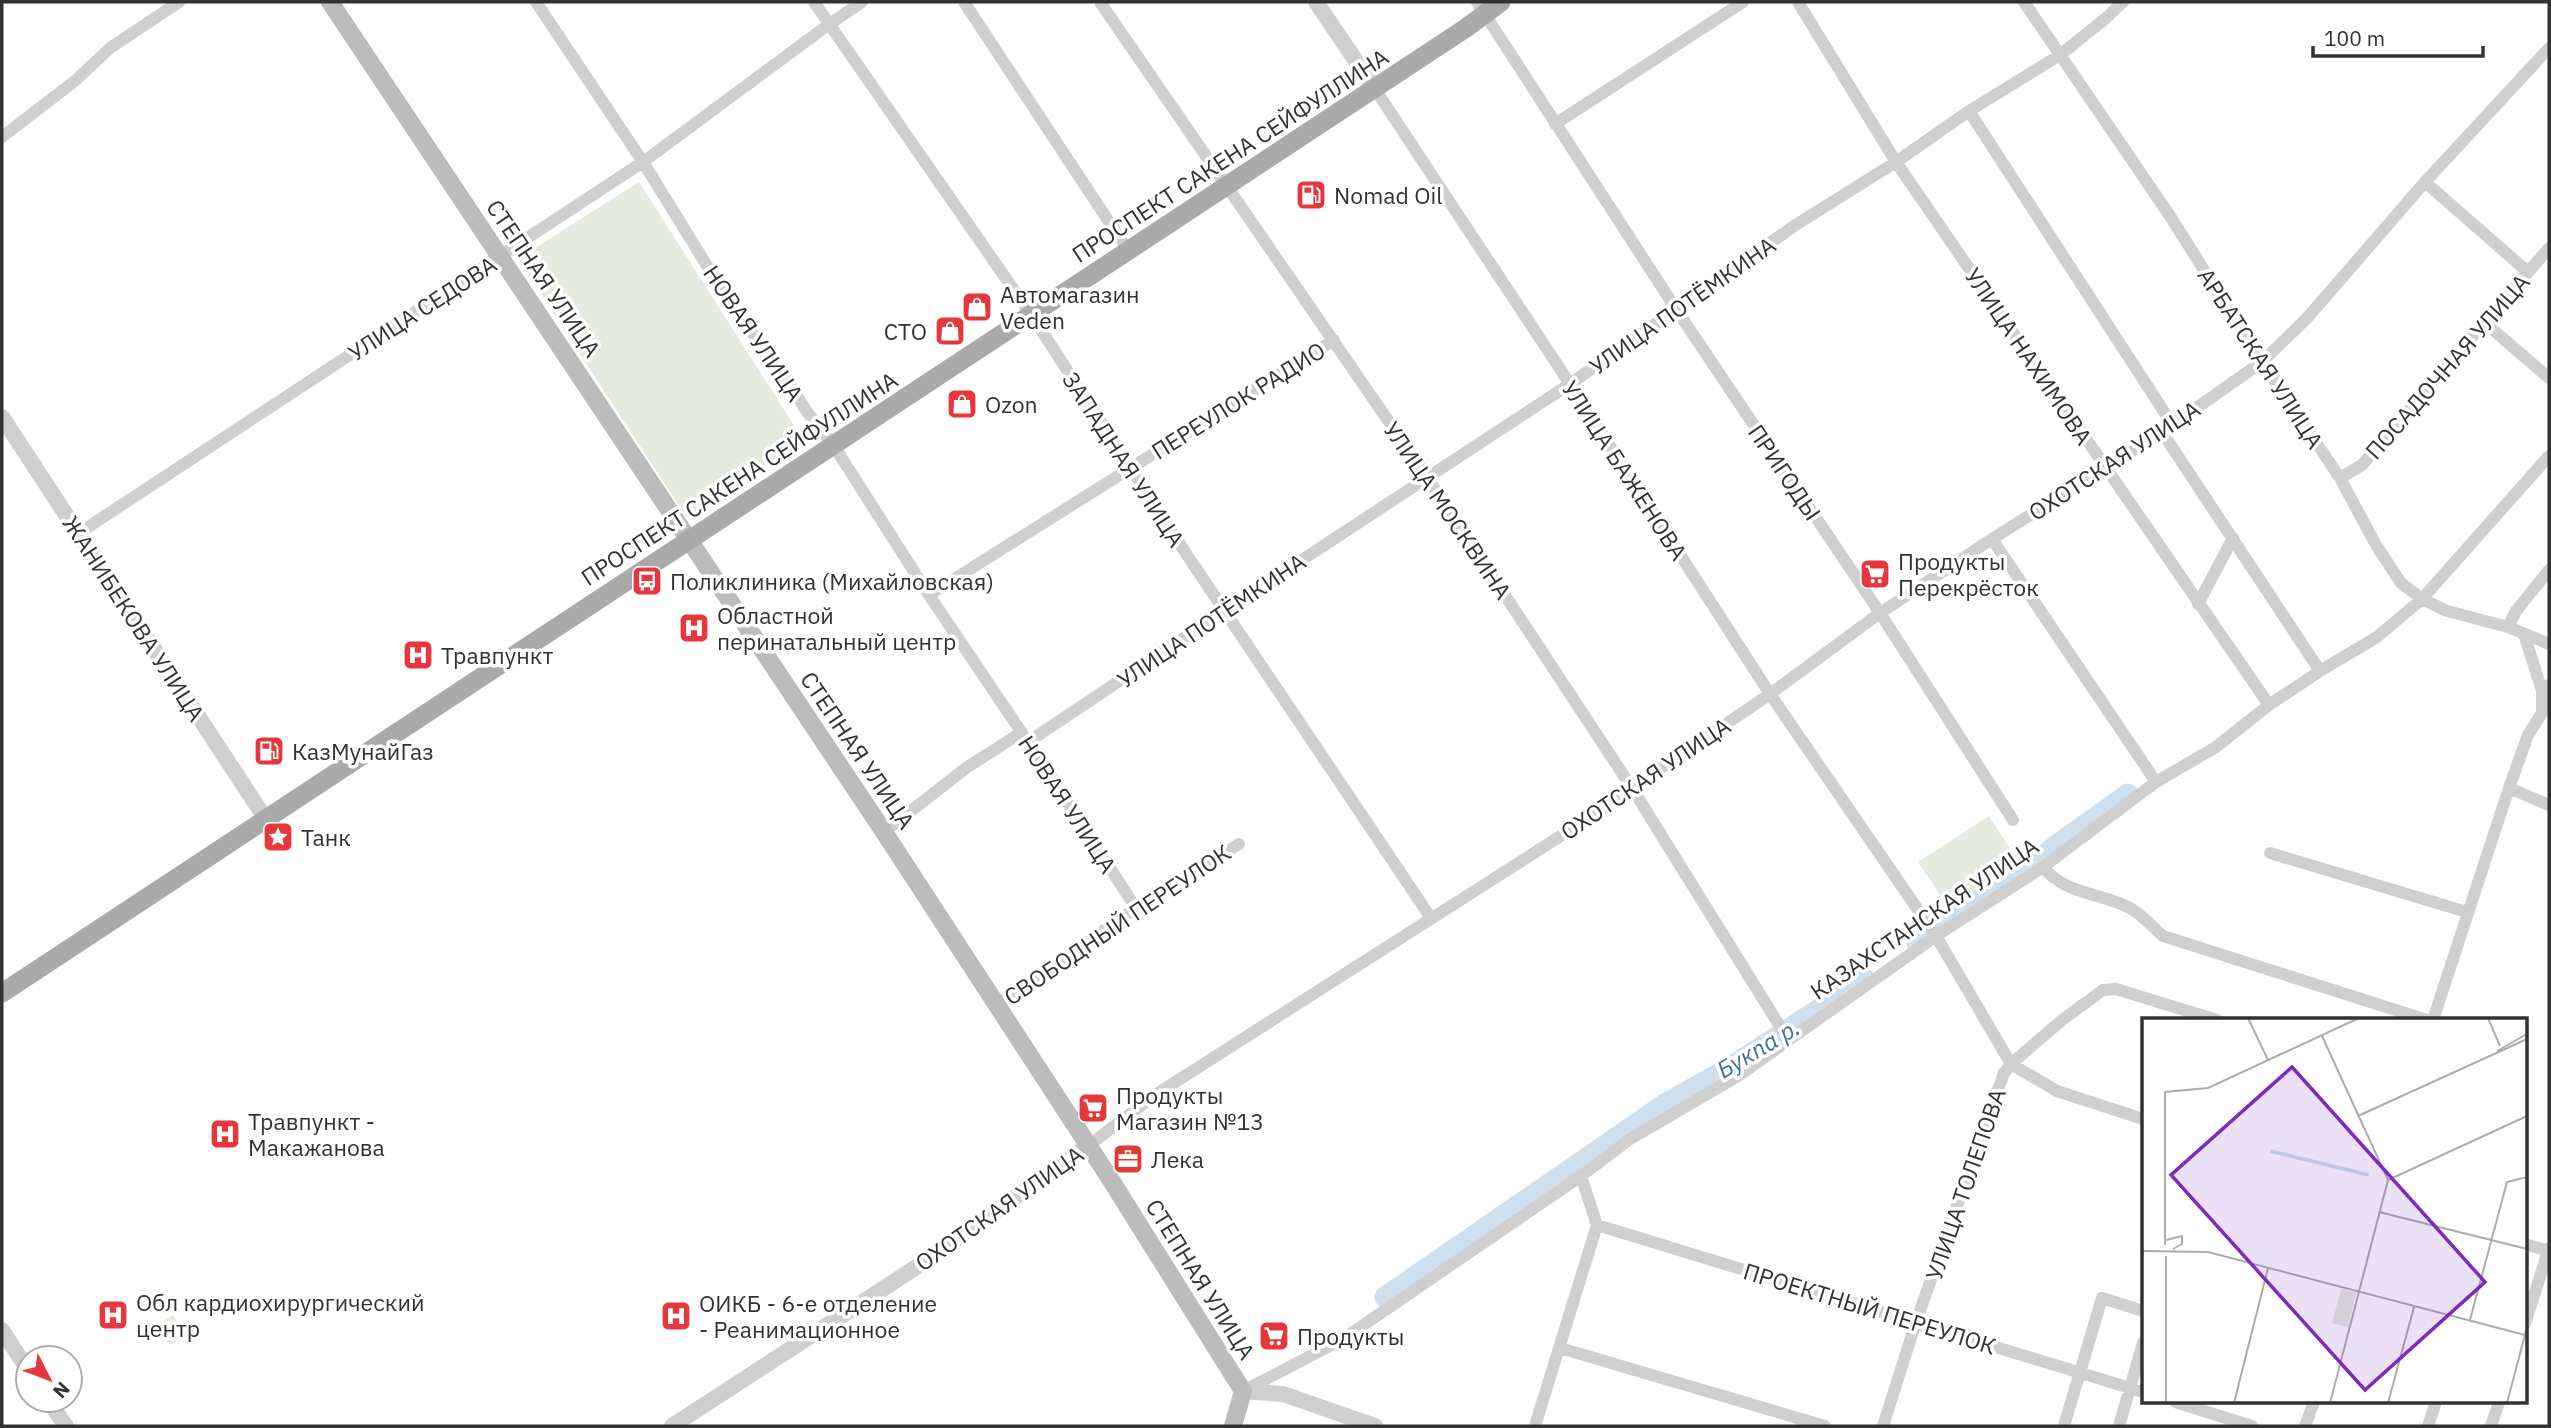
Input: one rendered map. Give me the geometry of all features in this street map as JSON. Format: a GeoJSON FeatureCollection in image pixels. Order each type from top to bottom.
{"type":"FeatureCollection","features":[{"type":"Feature","properties":{"kind":"main road","name":"СТЕПНАЯ УЛИЦА"},"geometry":{"type":"LineString","coordinates":[[330,2],[884,832],[1243,1391]]}},
{"type":"Feature","properties":{"kind":"main road","name":"ПРОСПЕКТ САКЕНА СЕЙФУЛЛИНА"},"geometry":{"type":"LineString","coordinates":[[2,993],[1375,89],[1488,6]]}},
{"type":"Feature","properties":{"kind":"main road"},"geometry":{"type":"LineString","coordinates":[[1233,1426],[1243,1391]]}},
{"type":"Feature","properties":{"kind":"street"},"geometry":{"type":"LineString","coordinates":[[2,137],[76,80],[110,47],[179,2]]}},
{"type":"Feature","properties":{"kind":"street","name":"ЗАПАДНАЯ УЛИЦА"},"geometry":{"type":"LineString","coordinates":[[814,2],[1032,316],[1129,468],[1431,918]]}},
{"type":"Feature","properties":{"kind":"street","name":"УЛИЦА СЕДОВА"},"geometry":{"type":"LineString","coordinates":[[79,533],[643,162],[862,2]]}},
{"type":"Feature","properties":{"kind":"street"},"geometry":{"type":"LineString","coordinates":[[964,2],[1129,252]]}},
{"type":"Feature","properties":{"kind":"street","name":"УЛИЦА МОСКВИНА"},"geometry":{"type":"LineString","coordinates":[[1100,2],[1427,477],[1632,788],[1781,1028]]}},
{"type":"Feature","properties":{"kind":"street","name":"УЛИЦА БАЖЕНОВА"},"geometry":{"type":"LineString","coordinates":[[1316,2],[1570,384],[1770,694],[1936,936],[2011,1063]]}},
{"type":"Feature","properties":{"kind":"street"},"geometry":{"type":"LineString","coordinates":[[1555,124],[1743,2]]}},
{"type":"Feature","properties":{"kind":"street","name":"УЛИЦА НАХИМОВА"},"geometry":{"type":"LineString","coordinates":[[1798,2],[1896,162],[2270,705]]}},
{"type":"Feature","properties":{"kind":"street","name":"АРБАТСКАЯ УЛИЦА"},"geometry":{"type":"LineString","coordinates":[[2024,2],[2170,216],[2262,362],[2340,478],[2376,545],[2401,583],[2422,599],[2447,611],[2508,627],[2549,644]]}},
{"type":"Feature","properties":{"kind":"street","name":"УЛИЦА ПОТЁМКИНА"},"geometry":{"type":"LineString","coordinates":[[884,832],[966,768],[1025,737],[1224,611],[1570,384],[1794,226],[1896,162],[1969,111],[2060,55],[2123,2]]}},
{"type":"Feature","properties":{"kind":"street","name":"НОВАЯ УЛИЦА"},"geometry":{"type":"LineString","coordinates":[[540,3],[730,303],[834,446],[1136,908]]}},
{"type":"Feature","properties":{"kind":"street","name":"ПРИГОДЫ"},"geometry":{"type":"LineString","coordinates":[[1488,6],[1555,124],[1880,614],[2013,821]]}},
{"type":"Feature","properties":{"kind":"street","name":"ОХОТСКАЯ УЛИЦА"},"geometry":{"type":"LineString","coordinates":[[672,1426],[915,1268],[1088,1146],[1155,1095],[1632,788],[1770,694],[1880,614],[2167,428],[2262,362],[2308,317],[2425,182],[2549,48]]}},
{"type":"Feature","properties":{"kind":"street"},"geometry":{"type":"LineString","coordinates":[[1969,111],[2233,538],[2320,671]]}},
{"type":"Feature","properties":{"kind":"street"},"geometry":{"type":"LineString","coordinates":[[2425,182],[2528,272]]}},
{"type":"Feature","properties":{"kind":"street","name":"ПОСАДОЧНАЯ УЛИЦА"},"geometry":{"type":"LineString","coordinates":[[2340,478],[2362,465],[2549,248]]}},
{"type":"Feature","properties":{"kind":"street"},"geometry":{"type":"LineString","coordinates":[[2485,323],[2549,378]]}},
{"type":"Feature","properties":{"kind":"street","name":"ПЕРЕУЛОК РАДИО"},"geometry":{"type":"LineString","coordinates":[[929,595],[1334,340]]}},
{"type":"Feature","properties":{"kind":"street","name":"ЖАНИБЕКОВА УЛИЦА"},"geometry":{"type":"LineString","coordinates":[[2,417],[265,818]]}},
{"type":"Feature","properties":{"kind":"street","name":"КАЗАХСТАНСКАЯ УЛИЦА"},"geometry":{"type":"LineString","coordinates":[[1243,1391],[1343,1339],[1581,1176],[1629,1139],[1738,1076],[1936,936],[2043,867],[2156,782],[2216,747],[2270,705],[2377,637],[2422,599],[2549,456]]}},
{"type":"Feature","properties":{"kind":"street"},"geometry":{"type":"LineString","coordinates":[[2198,604],[2233,538]]}},
{"type":"Feature","properties":{"kind":"street"},"geometry":{"type":"LineString","coordinates":[[1992,539],[2156,782]]}},
{"type":"Feature","properties":{"kind":"street"},"geometry":{"type":"LineString","coordinates":[[2508,627],[2516,611],[2549,570]]}},
{"type":"Feature","properties":{"kind":"street"},"geometry":{"type":"LineString","coordinates":[[2434,1018],[2509,788],[2528,736],[2542,713],[2545,688],[2524,634]]}},
{"type":"Feature","properties":{"kind":"street"},"geometry":{"type":"LineString","coordinates":[[2509,788],[2549,804]]}},
{"type":"Feature","properties":{"kind":"street","name":"СВОБОДНЫЙ ПЕРЕУЛОК"},"geometry":{"type":"LineString","coordinates":[[996,1005],[1136,908],[1239,844]]}},
{"type":"Feature","properties":{"kind":"street"},"geometry":{"type":"LineString","coordinates":[[2270,853],[2467,912]]}},
{"type":"Feature","properties":{"kind":"street"},"geometry":{"type":"LineString","coordinates":[[2043,867],[2053,880],[2129,907],[2163,936],[2421,1018]]}},
{"type":"Feature","properties":{"kind":"street"},"geometry":{"type":"LineString","coordinates":[[2142,1119],[2057,1091],[2011,1063],[2104,989],[2116,989],[2210,1018]]}},
{"type":"Feature","properties":{"kind":"street","name":"УЛИЦА ТОЛЕПОВА"},"geometry":{"type":"LineString","coordinates":[[1883,1426],[1916,1322],[2004,1073],[2011,1063]]}},
{"type":"Feature","properties":{"kind":"street"},"geometry":{"type":"LineString","coordinates":[[1535,1426],[1597,1225],[1581,1176]]}},
{"type":"Feature","properties":{"kind":"street","name":"ПРОЕКТНЫЙ ПЕРЕУЛОК"},"geometry":{"type":"LineString","coordinates":[[1597,1225],[2137,1390]]}},
{"type":"Feature","properties":{"kind":"street"},"geometry":{"type":"LineString","coordinates":[[2526,1244],[2549,1250],[2526,1321]]}},
{"type":"Feature","properties":{"kind":"street"},"geometry":{"type":"LineString","coordinates":[[2064,1426],[2102,1298],[2142,1311]]}},
{"type":"Feature","properties":{"kind":"street"},"geometry":{"type":"LineString","coordinates":[[2,1330],[14,1348]]}},
{"type":"Feature","properties":{"kind":"street"},"geometry":{"type":"LineString","coordinates":[[1560,1349],[1825,1426]]}},
{"type":"Feature","properties":{"kind":"street"},"geometry":{"type":"LineString","coordinates":[[2119,1426],[2137,1390],[2142,1351]]}},
{"type":"Feature","properties":{"kind":"street"},"geometry":{"type":"LineString","coordinates":[[1243,1391],[1283,1394],[1376,1426]]}},
{"type":"Feature","properties":{"kind":"street"},"geometry":{"type":"LineString","coordinates":[[2181,1404],[2252,1426]]}},
{"type":"Feature","properties":{"kind":"street"},"geometry":{"type":"LineString","coordinates":[[2305,1426],[2313,1404]]}},
{"type":"Feature","properties":{"kind":"street"},"geometry":{"type":"LineString","coordinates":[[2428,1426],[2435,1404]]}},
{"type":"Feature","properties":{"kind":"street"},"geometry":{"type":"LineString","coordinates":[[2491,1426],[2498,1404]]}},
{"type":"Feature","properties":{"kind":"shaded area"},"geometry":{"type":"Polygon","coordinates":[[[639,182],[804,441],[687,518],[518,259],[639,182]]]}},
{"type":"Feature","properties":{"kind":"shaded area"},"geometry":{"type":"Polygon","coordinates":[[[1989,816],[2020,864],[1950,910],[1918,862],[1989,816]]]}},
{"type":"Feature","properties":{"kind":"shaded area"},"geometry":{"type":"Polygon","coordinates":[[[173,1315],[186,1335],[170,1345],[157,1325],[173,1315]]]}},
{"type":"Feature","properties":{"kind":"waterway","name":"Букпа р."},"geometry":{"type":"LineString","coordinates":[[1917,943],[1949,919],[2020,875],[2128,794]]}},
{"type":"Feature","properties":{"kind":"waterway","name":"Букпа р."},"geometry":{"type":"LineString","coordinates":[[1385,1297],[1665,1104],[1729,1068],[1865,979]]}},
{"type":"Feature","properties":{"kind":"place","name":"Nomad Oil"},"geometry":{"type":"Point","coordinates":[1311,195]}},
{"type":"Feature","properties":{"kind":"place","name":"Автомагазин Veden"},"geometry":{"type":"Point","coordinates":[977,307]}},
{"type":"Feature","properties":{"kind":"place","name":"СТО"},"geometry":{"type":"Point","coordinates":[950,331]}},
{"type":"Feature","properties":{"kind":"place","name":"Ozon"},"geometry":{"type":"Point","coordinates":[962,404]}},
{"type":"Feature","properties":{"kind":"place","name":"Продукты Перекрёсток"},"geometry":{"type":"Point","coordinates":[1875,574]}},
{"type":"Feature","properties":{"kind":"place","name":"Поликлиника (Михайловская)"},"geometry":{"type":"Point","coordinates":[647,581]}},
{"type":"Feature","properties":{"kind":"place","name":"Областной перинатальный центр"},"geometry":{"type":"Point","coordinates":[694,628]}},
{"type":"Feature","properties":{"kind":"place","name":"Травпункт"},"geometry":{"type":"Point","coordinates":[418,655]}},
{"type":"Feature","properties":{"kind":"place","name":"КазМунайГаз"},"geometry":{"type":"Point","coordinates":[269,751]}},
{"type":"Feature","properties":{"kind":"place","name":"Танк"},"geometry":{"type":"Point","coordinates":[278,837]}},
{"type":"Feature","properties":{"kind":"place","name":"Продукты Магазин №13"},"geometry":{"type":"Point","coordinates":[1093,1108]}},
{"type":"Feature","properties":{"kind":"place","name":"Травпункт - Макажанова"},"geometry":{"type":"Point","coordinates":[225,1134]}},
{"type":"Feature","properties":{"kind":"place","name":"Лека"},"geometry":{"type":"Point","coordinates":[1128,1159]}},
{"type":"Feature","properties":{"kind":"place","name":"Обл кардиохирургический центр"},"geometry":{"type":"Point","coordinates":[113,1315]}},
{"type":"Feature","properties":{"kind":"place","name":"ОИКБ - 6-е отделение - Реанимационное"},"geometry":{"type":"Point","coordinates":[676,1316]}},
{"type":"Feature","properties":{"kind":"place","name":"Продукты"},"geometry":{"type":"Point","coordinates":[1274,1336]}}]}
